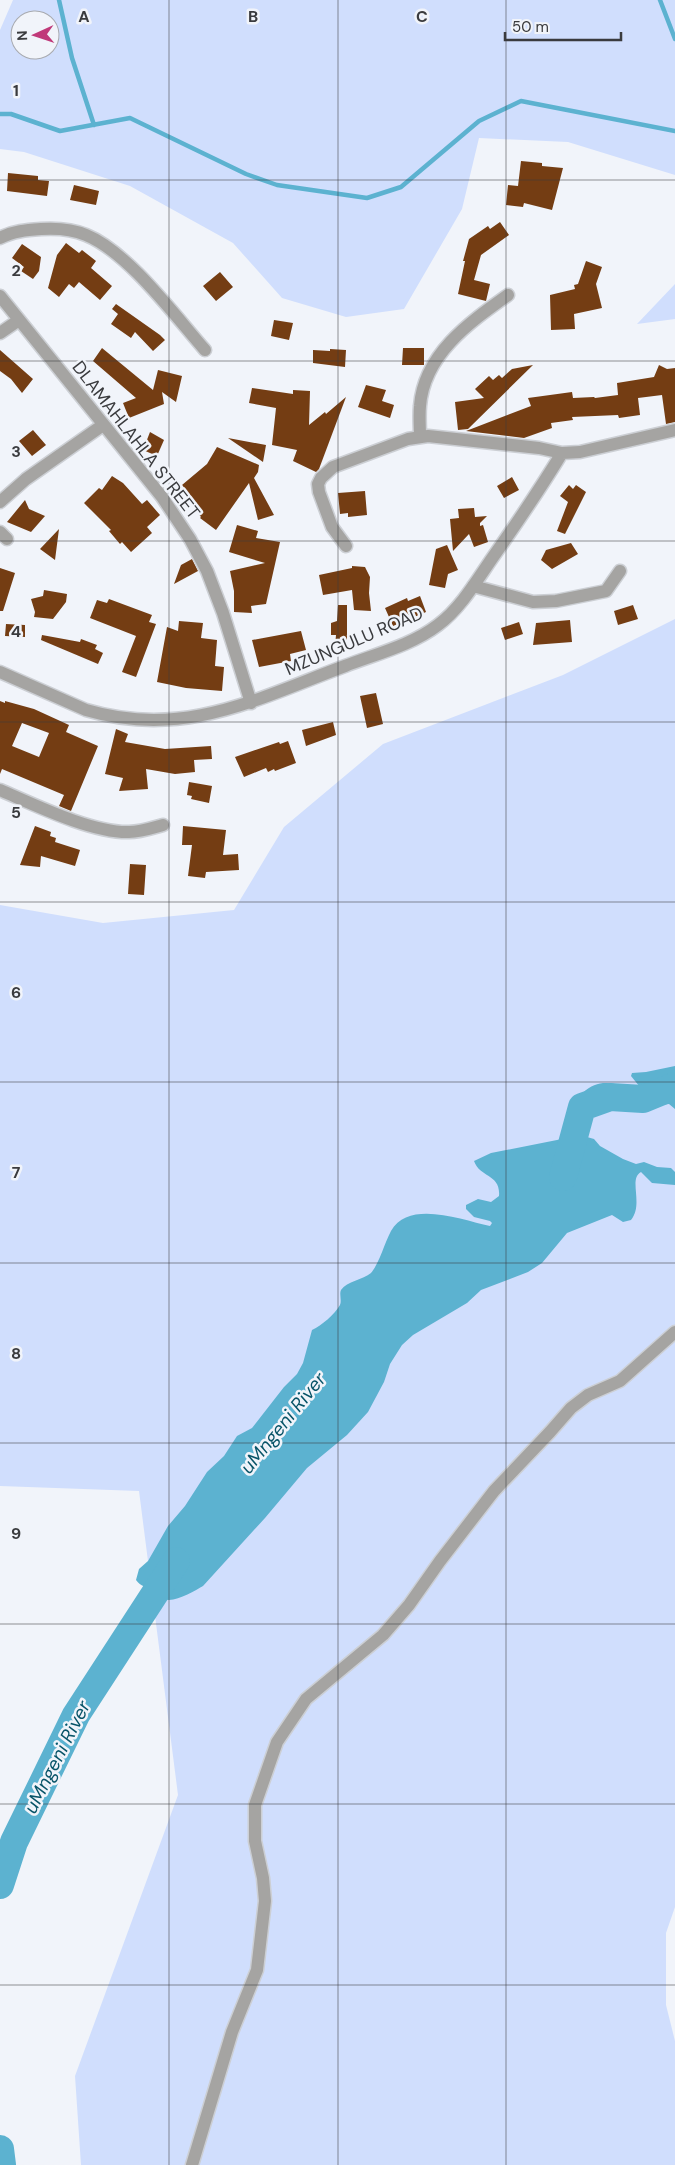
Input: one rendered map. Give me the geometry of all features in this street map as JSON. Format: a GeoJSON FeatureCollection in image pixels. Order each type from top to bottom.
{"type":"FeatureCollection","features":[{"type":"Feature","properties":{"kind":"street"},"geometry":{"type":"LineString","coordinates":[[0,238],[24,230],[60,229],[73,231],[101,242],[134,270],[205,350]]}},
{"type":"Feature","properties":{"kind":"street"},"geometry":{"type":"LineString","coordinates":[[420,437],[422,393],[428,376],[440,355],[454,337],[475,318],[508,295]]}},
{"type":"Feature","properties":{"kind":"street","name":"DLAMAHLAHLA STREET"},"geometry":{"type":"LineString","coordinates":[[0,296],[162,497],[198,555],[207,571],[223,613],[251,703]]}},
{"type":"Feature","properties":{"kind":"street"},"geometry":{"type":"LineString","coordinates":[[0,333],[19,320]]}},
{"type":"Feature","properties":{"kind":"street"},"geometry":{"type":"LineString","coordinates":[[0,502],[26,479],[103,425]]}},
{"type":"Feature","properties":{"kind":"street"},"geometry":{"type":"LineString","coordinates":[[346,546],[332,527],[319,492],[318,484],[332,467],[394,444],[420,437],[458,439],[539,448],[562,453],[580,452],[675,430]]}},
{"type":"Feature","properties":{"kind":"street","name":"MZUNGULU ROAD"},"geometry":{"type":"LineString","coordinates":[[0,672],[86,710],[134,719],[168,720],[195,717],[219,713],[251,703],[419,636],[439,625],[455,609],[473,586],[562,453]]}},
{"type":"Feature","properties":{"kind":"street"},"geometry":{"type":"LineString","coordinates":[[473,586],[533,602],[556,601],[606,591],[620,572]]}},
{"type":"Feature","properties":{"kind":"street"},"geometry":{"type":"LineString","coordinates":[[0,790],[86,824],[112,831],[140,831],[163,825]]}},
{"type":"Feature","properties":{"kind":"street"},"geometry":{"type":"LineString","coordinates":[[192,2165],[232,2032],[257,1970],[265,1901],[263,1878],[255,1841],[255,1805],[277,1742],[306,1699],[383,1635],[409,1605],[494,1491],[571,1408],[588,1395],[620,1380],[675,1332]]}},
{"type":"Feature","properties":{"kind":"shaded area"},"geometry":{"type":"Polygon","coordinates":[[[13,0],[675,0],[675,175],[568,142],[479,138],[462,209],[404,309],[346,317],[282,298],[233,243],[130,186],[24,152],[0,149],[0,30],[13,0]]]}},
{"type":"Feature","properties":{"kind":"shaded area"},"geometry":{"type":"Polygon","coordinates":[[[675,284],[675,319],[637,324],[675,284]]]}},
{"type":"Feature","properties":{"kind":"shaded area"},"geometry":{"type":"Polygon","coordinates":[[[675,619],[675,1907],[666,1933],[666,2005],[675,2041],[675,2165],[81,2165],[75,2076],[178,1795],[139,1491],[0,1486],[0,905],[103,923],[234,910],[284,827],[383,744],[563,675],[675,619]]]}},
{"type":"Feature","properties":{"kind":"water"},"geometry":{"type":"Polygon","coordinates":[[[675,1066],[675,1109],[669,1104],[641,1107],[612,1100],[599,1106],[588,1105],[583,1099],[583,1093],[590,1087],[605,1083],[621,1086],[643,1094],[644,1092],[631,1076],[632,1073],[675,1066]]]}},
{"type":"Feature","properties":{"kind":"water"},"geometry":{"type":"Polygon","coordinates":[[[587,1137],[594,1139],[600,1146],[623,1159],[636,1164],[644,1162],[657,1167],[671,1168],[675,1172],[675,1185],[652,1183],[641,1172],[637,1175],[636,1207],[635,1214],[631,1220],[623,1222],[612,1215],[567,1233],[542,1263],[528,1272],[481,1290],[467,1303],[413,1335],[402,1345],[390,1364],[384,1382],[368,1412],[347,1435],[307,1468],[265,1518],[203,1586],[177,1599],[166,1600],[136,1580],[139,1569],[148,1561],[168,1526],[185,1506],[207,1472],[224,1456],[237,1436],[252,1428],[284,1387],[297,1374],[303,1363],[312,1330],[328,1319],[340,1305],[341,1290],[371,1273],[377,1264],[391,1231],[399,1221],[410,1216],[437,1214],[490,1226],[492,1223],[490,1221],[474,1217],[466,1209],[466,1205],[478,1199],[491,1202],[499,1196],[497,1184],[481,1171],[474,1161],[491,1153],[562,1139],[580,1140],[587,1137]]]}},
{"type":"Feature","properties":{"kind":"building"},"geometry":{"type":"Polygon","coordinates":[[[521,161],[563,168],[552,210],[524,203],[523,207],[506,205],[508,185],[518,186],[521,161]]]}},
{"type":"Feature","properties":{"kind":"building"},"geometry":{"type":"Polygon","coordinates":[[[8,173],[38,176],[38,180],[49,181],[47,196],[7,191],[8,173]]]}},
{"type":"Feature","properties":{"kind":"building"},"geometry":{"type":"Polygon","coordinates":[[[74,185],[99,191],[96,205],[70,200],[74,185]]]}},
{"type":"Feature","properties":{"kind":"building"},"geometry":{"type":"Polygon","coordinates":[[[500,222],[509,235],[481,255],[474,280],[490,284],[486,301],[458,294],[465,261],[463,261],[469,239],[488,226],[490,229],[500,222]]]}},
{"type":"Feature","properties":{"kind":"building"},"geometry":{"type":"Polygon","coordinates":[[[66,243],[79,253],[82,250],[96,261],[91,268],[112,286],[100,300],[79,282],[74,288],[69,284],[59,297],[48,288],[57,255],[66,243]]]}},
{"type":"Feature","properties":{"kind":"building"},"geometry":{"type":"Polygon","coordinates":[[[22,244],[41,257],[39,271],[33,279],[21,271],[24,267],[12,258],[22,244]]]}},
{"type":"Feature","properties":{"kind":"building"},"geometry":{"type":"Polygon","coordinates":[[[586,261],[602,267],[596,284],[602,308],[574,314],[575,329],[551,330],[550,295],[575,289],[574,285],[578,284],[586,261]]]}},
{"type":"Feature","properties":{"kind":"building"},"geometry":{"type":"Polygon","coordinates":[[[220,272],[233,287],[216,301],[203,286],[220,272]]]}},
{"type":"Feature","properties":{"kind":"building"},"geometry":{"type":"Polygon","coordinates":[[[116,304],[165,340],[153,351],[135,332],[131,338],[111,324],[118,314],[112,309],[116,304]]]}},
{"type":"Feature","properties":{"kind":"building"},"geometry":{"type":"Polygon","coordinates":[[[274,320],[293,323],[289,340],[271,336],[274,320]]]}},
{"type":"Feature","properties":{"kind":"building"},"geometry":{"type":"Polygon","coordinates":[[[102,348],[153,390],[158,370],[182,376],[176,402],[162,392],[164,404],[129,418],[123,403],[136,398],[93,361],[102,348]]]}},
{"type":"Feature","properties":{"kind":"building"},"geometry":{"type":"Polygon","coordinates":[[[403,348],[424,348],[424,365],[402,365],[403,348]]]}},
{"type":"Feature","properties":{"kind":"building"},"geometry":{"type":"Polygon","coordinates":[[[330,349],[346,350],[345,367],[313,363],[313,350],[330,351],[330,349]]]}},
{"type":"Feature","properties":{"kind":"building"},"geometry":{"type":"Polygon","coordinates":[[[0,350],[33,379],[22,393],[11,379],[0,371],[0,350]]]}},
{"type":"Feature","properties":{"kind":"building"},"geometry":{"type":"Polygon","coordinates":[[[533,365],[468,429],[458,430],[455,402],[484,398],[475,389],[489,376],[493,380],[499,375],[502,378],[512,369],[533,365]]]}},
{"type":"Feature","properties":{"kind":"building"},"geometry":{"type":"Polygon","coordinates":[[[659,365],[667,369],[675,368],[675,422],[666,424],[662,395],[638,398],[640,415],[619,418],[618,415],[572,417],[573,420],[551,423],[552,428],[524,438],[466,431],[531,406],[528,398],[572,392],[573,398],[618,395],[617,383],[654,377],[659,365]]]}},
{"type":"Feature","properties":{"kind":"building"},"geometry":{"type":"Polygon","coordinates":[[[366,385],[386,390],[382,401],[394,405],[390,418],[358,407],[366,385]]]}},
{"type":"Feature","properties":{"kind":"building"},"geometry":{"type":"Polygon","coordinates":[[[252,388],[293,394],[293,390],[310,391],[309,425],[346,397],[319,469],[316,472],[293,461],[297,450],[272,445],[276,408],[249,403],[252,388]]]}},
{"type":"Feature","properties":{"kind":"building"},"geometry":{"type":"Polygon","coordinates":[[[33,430],[46,445],[32,456],[19,441],[33,430]]]}},
{"type":"Feature","properties":{"kind":"building"},"geometry":{"type":"Polygon","coordinates":[[[150,432],[164,440],[157,456],[143,450],[150,432]]]}},
{"type":"Feature","properties":{"kind":"building"},"geometry":{"type":"Polygon","coordinates":[[[228,438],[266,445],[263,462],[228,438]]]}},
{"type":"Feature","properties":{"kind":"building"},"geometry":{"type":"Polygon","coordinates":[[[217,447],[259,465],[258,472],[254,478],[274,515],[258,520],[249,483],[216,530],[200,518],[183,494],[187,491],[182,485],[207,464],[217,447]]]}},
{"type":"Feature","properties":{"kind":"building"},"geometry":{"type":"Polygon","coordinates":[[[112,476],[123,483],[142,504],[147,500],[160,515],[147,527],[152,533],[131,552],[122,542],[120,544],[109,531],[111,530],[84,503],[99,488],[102,490],[112,476]]]}},
{"type":"Feature","properties":{"kind":"building"},"geometry":{"type":"Polygon","coordinates":[[[512,477],[519,490],[504,498],[497,486],[512,477]]]}},
{"type":"Feature","properties":{"kind":"building"},"geometry":{"type":"Polygon","coordinates":[[[569,485],[573,489],[576,485],[586,492],[565,534],[557,531],[568,502],[560,496],[569,485]]]}},
{"type":"Feature","properties":{"kind":"building"},"geometry":{"type":"Polygon","coordinates":[[[365,491],[367,515],[348,517],[348,513],[340,514],[338,493],[365,491]]]}},
{"type":"Feature","properties":{"kind":"building"},"geometry":{"type":"Polygon","coordinates":[[[25,500],[29,509],[45,516],[31,532],[7,522],[25,500]]]}},
{"type":"Feature","properties":{"kind":"building"},"geometry":{"type":"Polygon","coordinates":[[[474,508],[475,517],[487,516],[480,523],[480,526],[483,525],[488,542],[474,547],[469,534],[453,551],[450,519],[459,518],[458,509],[474,508]]]}},
{"type":"Feature","properties":{"kind":"building"},"geometry":{"type":"Polygon","coordinates":[[[237,525],[258,531],[256,538],[280,542],[266,604],[251,606],[252,613],[234,612],[234,591],[230,571],[265,563],[229,552],[237,525]]]}},
{"type":"Feature","properties":{"kind":"building"},"geometry":{"type":"Polygon","coordinates":[[[59,529],[55,560],[40,549],[59,529]]]}},
{"type":"Feature","properties":{"kind":"building"},"geometry":{"type":"Polygon","coordinates":[[[571,543],[578,554],[552,569],[541,560],[546,550],[571,543]]]}},
{"type":"Feature","properties":{"kind":"building"},"geometry":{"type":"Polygon","coordinates":[[[447,545],[458,570],[448,574],[445,588],[429,585],[436,549],[447,545]]]}},
{"type":"Feature","properties":{"kind":"building"},"geometry":{"type":"Polygon","coordinates":[[[192,559],[198,571],[174,584],[181,565],[192,559]]]}},
{"type":"Feature","properties":{"kind":"building"},"geometry":{"type":"Polygon","coordinates":[[[352,566],[365,567],[370,577],[371,611],[354,610],[352,590],[323,595],[319,575],[352,568],[352,566]]]}},
{"type":"Feature","properties":{"kind":"building"},"geometry":{"type":"Polygon","coordinates":[[[0,568],[15,573],[3,611],[0,611],[0,568]]]}},
{"type":"Feature","properties":{"kind":"building"},"geometry":{"type":"Polygon","coordinates":[[[44,590],[67,594],[66,602],[53,619],[34,617],[35,612],[31,599],[43,596],[44,590]]]}},
{"type":"Feature","properties":{"kind":"building"},"geometry":{"type":"Polygon","coordinates":[[[420,596],[426,612],[393,626],[385,608],[407,598],[408,601],[420,596]]]}},
{"type":"Feature","properties":{"kind":"building"},"geometry":{"type":"Polygon","coordinates":[[[109,599],[152,615],[149,622],[156,624],[136,677],[122,672],[136,636],[90,618],[97,600],[107,603],[109,599]]]}},
{"type":"Feature","properties":{"kind":"building"},"geometry":{"type":"Polygon","coordinates":[[[338,605],[347,605],[347,647],[335,647],[336,635],[331,635],[331,623],[337,621],[338,605]]]}},
{"type":"Feature","properties":{"kind":"building"},"geometry":{"type":"Polygon","coordinates":[[[633,605],[638,619],[618,625],[614,611],[633,605]]]}},
{"type":"Feature","properties":{"kind":"building"},"geometry":{"type":"Polygon","coordinates":[[[570,620],[572,642],[533,645],[536,623],[570,620]]]}},
{"type":"Feature","properties":{"kind":"building"},"geometry":{"type":"Polygon","coordinates":[[[179,621],[203,623],[201,638],[217,640],[215,666],[224,667],[222,691],[186,688],[157,682],[167,627],[178,631],[179,621]]]}},
{"type":"Feature","properties":{"kind":"building"},"geometry":{"type":"Polygon","coordinates":[[[519,622],[523,634],[505,640],[501,628],[519,622]]]}},
{"type":"Feature","properties":{"kind":"building"},"geometry":{"type":"Polygon","coordinates":[[[6,624],[25,625],[25,637],[5,636],[6,624]]]}},
{"type":"Feature","properties":{"kind":"building"},"geometry":{"type":"Polygon","coordinates":[[[301,631],[306,650],[290,654],[291,661],[259,667],[252,640],[301,631]]]}},
{"type":"Feature","properties":{"kind":"building"},"geometry":{"type":"Polygon","coordinates":[[[42,635],[80,642],[81,639],[97,645],[95,649],[103,653],[98,664],[41,640],[42,635]]]}},
{"type":"Feature","properties":{"kind":"building"},"geometry":{"type":"Polygon","coordinates":[[[376,693],[383,724],[367,728],[360,696],[376,693]]]}},
{"type":"Feature","properties":{"kind":"building"},"geometry":{"type":"Polygon","coordinates":[[[0,701],[34,709],[69,725],[66,732],[98,746],[71,811],[59,806],[64,795],[2,769],[0,774],[0,701]],[[22,723],[12,746],[39,757],[49,733],[22,723]]]}},
{"type":"Feature","properties":{"kind":"building"},"geometry":{"type":"Polygon","coordinates":[[[333,722],[336,735],[306,746],[302,730],[333,722]]]}},
{"type":"Feature","properties":{"kind":"building"},"geometry":{"type":"Polygon","coordinates":[[[116,729],[128,734],[125,742],[165,749],[211,746],[212,759],[194,760],[195,772],[175,774],[146,769],[148,789],[119,791],[123,778],[105,774],[116,729]]]}},
{"type":"Feature","properties":{"kind":"building"},"geometry":{"type":"Polygon","coordinates":[[[288,741],[296,763],[275,771],[274,769],[268,772],[266,768],[244,777],[235,757],[279,742],[280,744],[288,741]]]}},
{"type":"Feature","properties":{"kind":"building"},"geometry":{"type":"Polygon","coordinates":[[[189,782],[212,786],[209,803],[191,799],[192,796],[187,795],[189,782]]]}},
{"type":"Feature","properties":{"kind":"building"},"geometry":{"type":"Polygon","coordinates":[[[35,826],[51,832],[50,836],[56,838],[55,842],[80,850],[75,866],[41,856],[40,867],[20,865],[35,826]]]}},
{"type":"Feature","properties":{"kind":"building"},"geometry":{"type":"Polygon","coordinates":[[[183,826],[226,830],[223,855],[238,854],[239,870],[206,872],[205,878],[188,876],[192,845],[182,845],[183,826]]]}},
{"type":"Feature","properties":{"kind":"building"},"geometry":{"type":"Polygon","coordinates":[[[130,864],[146,865],[144,895],[128,894],[130,864]]]}},
{"type":"Feature","properties":{"kind":"waterway"},"geometry":{"type":"LineString","coordinates":[[59,0],[72,58],[94,125]]}},
{"type":"Feature","properties":{"kind":"waterway"},"geometry":{"type":"LineString","coordinates":[[660,0],[675,39]]}},
{"type":"Feature","properties":{"kind":"waterway"},"geometry":{"type":"LineString","coordinates":[[0,114],[11,114],[60,131],[130,118],[246,174],[277,185],[367,198],[401,187],[479,121],[521,101],[675,131]]}},
{"type":"Feature","properties":{"kind":"waterway","name":"uMngeni River"},"geometry":{"type":"LineString","coordinates":[[563,1177],[582,1107],[610,1097],[643,1099],[675,1086]]}},
{"type":"Feature","properties":{"kind":"waterway","name":"uMngeni River"},"geometry":{"type":"LineString","coordinates":[[0,1885],[14,1842],[76,1715],[176,1561]]}},
{"type":"Feature","properties":{"kind":"waterway","name":"uMngeni River"},"geometry":{"type":"LineString","coordinates":[[0,2149],[2,2165]]}}]}
